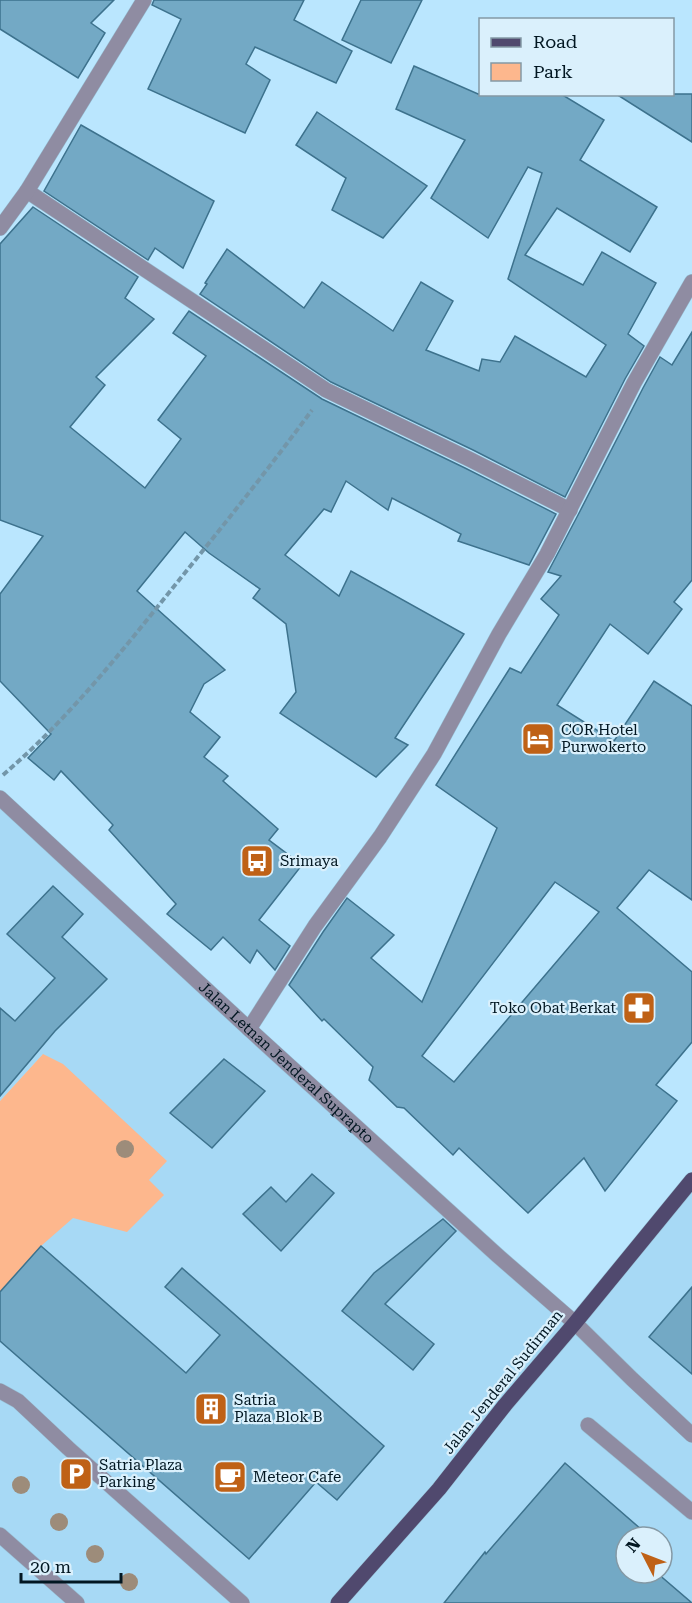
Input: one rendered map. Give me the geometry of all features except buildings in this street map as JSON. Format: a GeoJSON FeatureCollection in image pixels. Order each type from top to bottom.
{"type":"FeatureCollection","features":[{"type":"Feature","properties":{"kind":"main road","name":"Jalan Jenderal Sudirman"},"geometry":{"type":"LineString","coordinates":[[338,1603],[439,1489],[692,1180]]}},
{"type":"Feature","properties":{"kind":"street"},"geometry":{"type":"LineString","coordinates":[[0,228],[27,191],[144,0]]}},
{"type":"Feature","properties":{"kind":"street"},"geometry":{"type":"LineString","coordinates":[[27,191],[326,390],[570,510]]}},
{"type":"Feature","properties":{"kind":"street"},"geometry":{"type":"LineString","coordinates":[[249,1029],[315,926],[380,837],[434,754],[498,634],[547,554],[634,382],[692,282]]}},
{"type":"Feature","properties":{"kind":"street","name":"Jalan Letnan Jenderal Suprapto"},"geometry":{"type":"LineString","coordinates":[[0,798],[249,1029],[575,1323],[692,1435]]}},
{"type":"Feature","properties":{"kind":"street"},"geometry":{"type":"LineString","coordinates":[[0,1391],[18,1401],[242,1603]]}},
{"type":"Feature","properties":{"kind":"street"},"geometry":{"type":"LineString","coordinates":[[588,1425],[692,1512]]}},
{"type":"Feature","properties":{"kind":"street"},"geometry":{"type":"LineString","coordinates":[[0,1535],[77,1603]]}},
{"type":"Feature","properties":{"kind":"path"},"geometry":{"type":"LineString","coordinates":[[0,777],[24,757],[105,673],[294,435],[326,390]]}},
{"type":"Feature","properties":{"kind":"shaded area"},"geometry":{"type":"Polygon","coordinates":[[[0,802],[574,1324],[692,1182],[692,1603],[0,1603],[0,1119],[43,1054],[0,1101],[0,802]]]}},
{"type":"Feature","properties":{"kind":"green space"},"geometry":{"type":"Polygon","coordinates":[[[43,1054],[63,1064],[167,1161],[149,1180],[164,1195],[127,1232],[73,1218],[41,1246],[0,1292],[0,1101],[43,1054]]]}},
{"type":"Feature","properties":{"kind":"place","name":"COR Hotel Purwokerto"},"geometry":{"type":"Point","coordinates":[538,739]}},
{"type":"Feature","properties":{"kind":"place","name":"Srimaya"},"geometry":{"type":"Point","coordinates":[257,861]}},
{"type":"Feature","properties":{"kind":"place","name":"Toko Obat Berkat"},"geometry":{"type":"Point","coordinates":[639,1008]}},
{"type":"Feature","properties":{"kind":"place","name":"Satria Plaza Blok B"},"geometry":{"type":"Point","coordinates":[211,1409]}},
{"type":"Feature","properties":{"kind":"place","name":"Satria Plaza Parking"},"geometry":{"type":"Point","coordinates":[76,1474]}},
{"type":"Feature","properties":{"kind":"place","name":"Meteor Cafe"},"geometry":{"type":"Point","coordinates":[230,1477]}}]}
